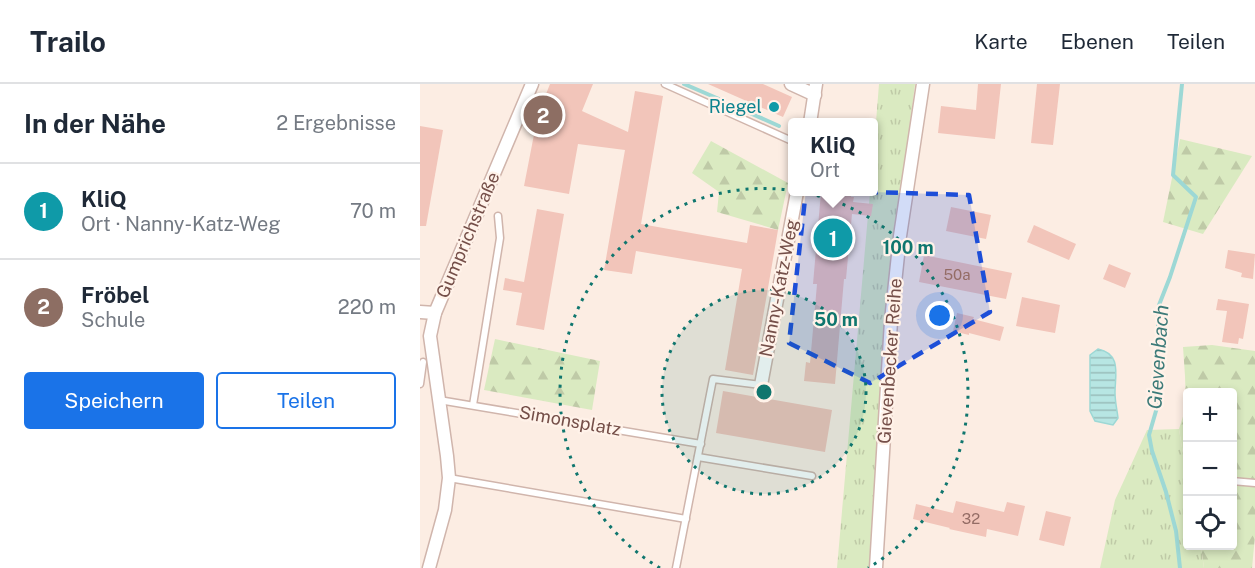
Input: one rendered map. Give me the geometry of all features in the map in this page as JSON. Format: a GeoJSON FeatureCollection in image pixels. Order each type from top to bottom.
{"type":"FeatureCollection","features":[{"type":"Feature","properties":{"kind":"street","name":"Gumprichstraße"},"geometry":{"type":"LineString","coordinates":[[429,568],[445,510],[449,478],[430,336],[435,313],[532,84]]}},
{"type":"Feature","properties":{"kind":"street"},"geometry":{"type":"LineString","coordinates":[[791,84],[816,89],[811,118]]}},
{"type":"Feature","properties":{"kind":"street","name":"Gievenbecker Reihe"},"geometry":{"type":"LineString","coordinates":[[876,568],[891,321],[900,236],[924,84]]}},
{"type":"Feature","properties":{"kind":"street","name":"Nanny-Katz-Weg"},"geometry":{"type":"LineString","coordinates":[[761,385],[797,196]]}},
{"type":"Feature","properties":{"kind":"street"},"geometry":{"type":"LineString","coordinates":[[420,312],[435,313]]}},
{"type":"Feature","properties":{"kind":"lane"},"geometry":{"type":"LineString","coordinates":[[665,84],[788,139]]}},
{"type":"Feature","properties":{"kind":"lane"},"geometry":{"type":"LineString","coordinates":[[473,405],[500,238],[498,216]]}},
{"type":"Feature","properties":{"kind":"lane"},"geometry":{"type":"LineString","coordinates":[[420,384],[423,362]]}},
{"type":"Feature","properties":{"kind":"lane"},"geometry":{"type":"LineString","coordinates":[[676,568],[713,379],[761,385]]}},
{"type":"Feature","properties":{"kind":"lane","name":"Simonsplatz"},"geometry":{"type":"LineString","coordinates":[[439,400],[701,444]]}},
{"type":"Feature","properties":{"kind":"lane"},"geometry":{"type":"LineString","coordinates":[[698,457],[812,476]]}},
{"type":"Feature","properties":{"kind":"lane"},"geometry":{"type":"LineString","coordinates":[[449,478],[686,519]]}},
{"type":"Feature","properties":{"kind":"lane"},"geometry":{"type":"LineString","coordinates":[[1237,481],[1255,483]]}},
{"type":"Feature","properties":{"kind":"highlighted area"},"geometry":{"type":"Polygon","coordinates":[[[806,190],[969,195],[990,312],[870,383],[789,343],[806,190]]]}},
{"type":"Feature","properties":{"kind":"green space"},"geometry":{"type":"Polygon","coordinates":[[[879,84],[915,84],[900,206],[876,568],[837,568],[870,196],[878,196],[876,118],[879,84]]]}},
{"type":"Feature","properties":{"kind":"green space"},"geometry":{"type":"Polygon","coordinates":[[[1180,139],[1252,156],[1203,234],[1163,222],[1180,139]]]}},
{"type":"Feature","properties":{"kind":"green space"},"geometry":{"type":"Polygon","coordinates":[[[711,141],[788,183],[778,230],[717,212],[719,192],[692,173],[711,141]]]}},
{"type":"Feature","properties":{"kind":"green space"},"geometry":{"type":"Polygon","coordinates":[[[495,339],[600,361],[592,410],[484,390],[495,339]]]}},
{"type":"Feature","properties":{"kind":"green space"},"geometry":{"type":"Polygon","coordinates":[[[1212,345],[1255,351],[1255,536],[1252,568],[1204,568],[1202,550],[1237,550],[1237,388],[1185,388],[1183,347],[1212,345]]]}},
{"type":"Feature","properties":{"kind":"green space"},"geometry":{"type":"Polygon","coordinates":[[[1183,416],[1183,454],[1179,429],[1183,416]]]}},
{"type":"Feature","properties":{"kind":"green space"},"geometry":{"type":"Polygon","coordinates":[[[1179,429],[1183,454],[1183,550],[1202,550],[1204,568],[1100,568],[1115,500],[1147,430],[1179,429]]]}},
{"type":"Feature","properties":{"kind":"water"},"geometry":{"type":"Polygon","coordinates":[[[1098,349],[1111,355],[1116,366],[1115,396],[1118,418],[1113,425],[1095,421],[1090,411],[1090,355],[1098,349]]]}},
{"type":"Feature","properties":{"kind":"building"},"geometry":{"type":"Polygon","coordinates":[[[550,84],[593,84],[582,111],[628,132],[635,91],[663,96],[641,224],[747,243],[750,225],[778,230],[753,375],[725,370],[742,269],[636,251],[632,274],[604,270],[625,150],[578,144],[569,194],[524,186],[538,114],[550,84]]]}},
{"type":"Feature","properties":{"kind":"building","name":"Riegel"},"geometry":{"type":"Polygon","coordinates":[[[708,84],[763,84],[792,97],[783,117],[708,84]]]}},
{"type":"Feature","properties":{"kind":"building"},"geometry":{"type":"Polygon","coordinates":[[[978,84],[1001,84],[995,139],[938,133],[941,106],[976,110],[978,84]]]}},
{"type":"Feature","properties":{"kind":"building"},"geometry":{"type":"Polygon","coordinates":[[[1037,84],[1060,84],[1053,145],[1031,143],[1037,84]]]}},
{"type":"Feature","properties":{"kind":"building"},"geometry":{"type":"Polygon","coordinates":[[[420,126],[443,130],[426,226],[420,226],[420,126]]]}},
{"type":"Feature","properties":{"kind":"building"},"geometry":{"type":"Polygon","coordinates":[[[821,196],[851,196],[854,197],[853,202],[873,204],[871,216],[852,214],[835,384],[804,381],[806,362],[810,363],[817,284],[813,284],[821,196]]]}},
{"type":"Feature","properties":{"kind":"building"},"geometry":{"type":"Polygon","coordinates":[[[951,207],[991,215],[986,239],[946,231],[951,207]]]}},
{"type":"Feature","properties":{"kind":"building"},"geometry":{"type":"Polygon","coordinates":[[[537,209],[564,214],[544,330],[516,325],[522,293],[503,290],[505,278],[524,282],[537,209]]]}},
{"type":"Feature","properties":{"kind":"building"},"geometry":{"type":"Polygon","coordinates":[[[1034,225],[1076,244],[1069,260],[1027,242],[1034,225]]]}},
{"type":"Feature","properties":{"kind":"building"},"geometry":{"type":"Polygon","coordinates":[[[1228,250],[1255,254],[1253,279],[1241,277],[1242,273],[1225,268],[1228,250]]]}},
{"type":"Feature","properties":{"kind":"building"},"geometry":{"type":"Polygon","coordinates":[[[924,255],[1012,273],[1006,299],[919,282],[924,255]]]}},
{"type":"Feature","properties":{"kind":"building"},"geometry":{"type":"Polygon","coordinates":[[[1109,264],[1131,273],[1125,288],[1103,279],[1109,264]]]}},
{"type":"Feature","properties":{"kind":"building"},"geometry":{"type":"Polygon","coordinates":[[[1022,297],[1060,305],[1055,333],[1016,326],[1022,297]]]}},
{"type":"Feature","properties":{"kind":"building"},"geometry":{"type":"Polygon","coordinates":[[[1218,299],[1249,304],[1243,339],[1239,338],[1238,344],[1222,342],[1227,311],[1216,310],[1218,299]]]}},
{"type":"Feature","properties":{"kind":"building"},"geometry":{"type":"Polygon","coordinates":[[[957,313],[1004,327],[1000,341],[953,331],[957,313]]]}},
{"type":"Feature","properties":{"kind":"building"},"geometry":{"type":"Polygon","coordinates":[[[723,391],[832,410],[825,452],[716,433],[723,391]]]}},
{"type":"Feature","properties":{"kind":"building"},"geometry":{"type":"Polygon","coordinates":[[[956,501],[1004,512],[1007,502],[1025,506],[1018,536],[987,529],[986,537],[913,519],[916,504],[953,513],[956,501]]]}},
{"type":"Feature","properties":{"kind":"building"},"geometry":{"type":"Polygon","coordinates":[[[1046,511],[1071,517],[1064,546],[1039,540],[1046,511]]]}},
{"type":"Feature","properties":{"kind":"waterway"},"geometry":{"type":"LineString","coordinates":[[684,84],[719,99]]}},
{"type":"Feature","properties":{"kind":"waterway","name":"Gievenbach"},"geometry":{"type":"LineString","coordinates":[[1180,568],[1176,531],[1149,435],[1158,404],[1159,305],[1196,197],[1173,175],[1182,84]]}},
{"type":"Feature","properties":{"kind":"waterway"},"geometry":{"type":"LineString","coordinates":[[732,105],[779,126]]}},
{"type":"Feature","properties":{"kind":"place","name":"Riegel"},"geometry":{"type":"Point","coordinates":[774,107]}},
{"type":"Feature","properties":{"kind":"place","name":"Fröbel"},"geometry":{"type":"Point","coordinates":[543,115]}},
{"type":"Feature","properties":{"kind":"place","name":"KliQ"},"geometry":{"type":"Point","coordinates":[833,238]}}]}
